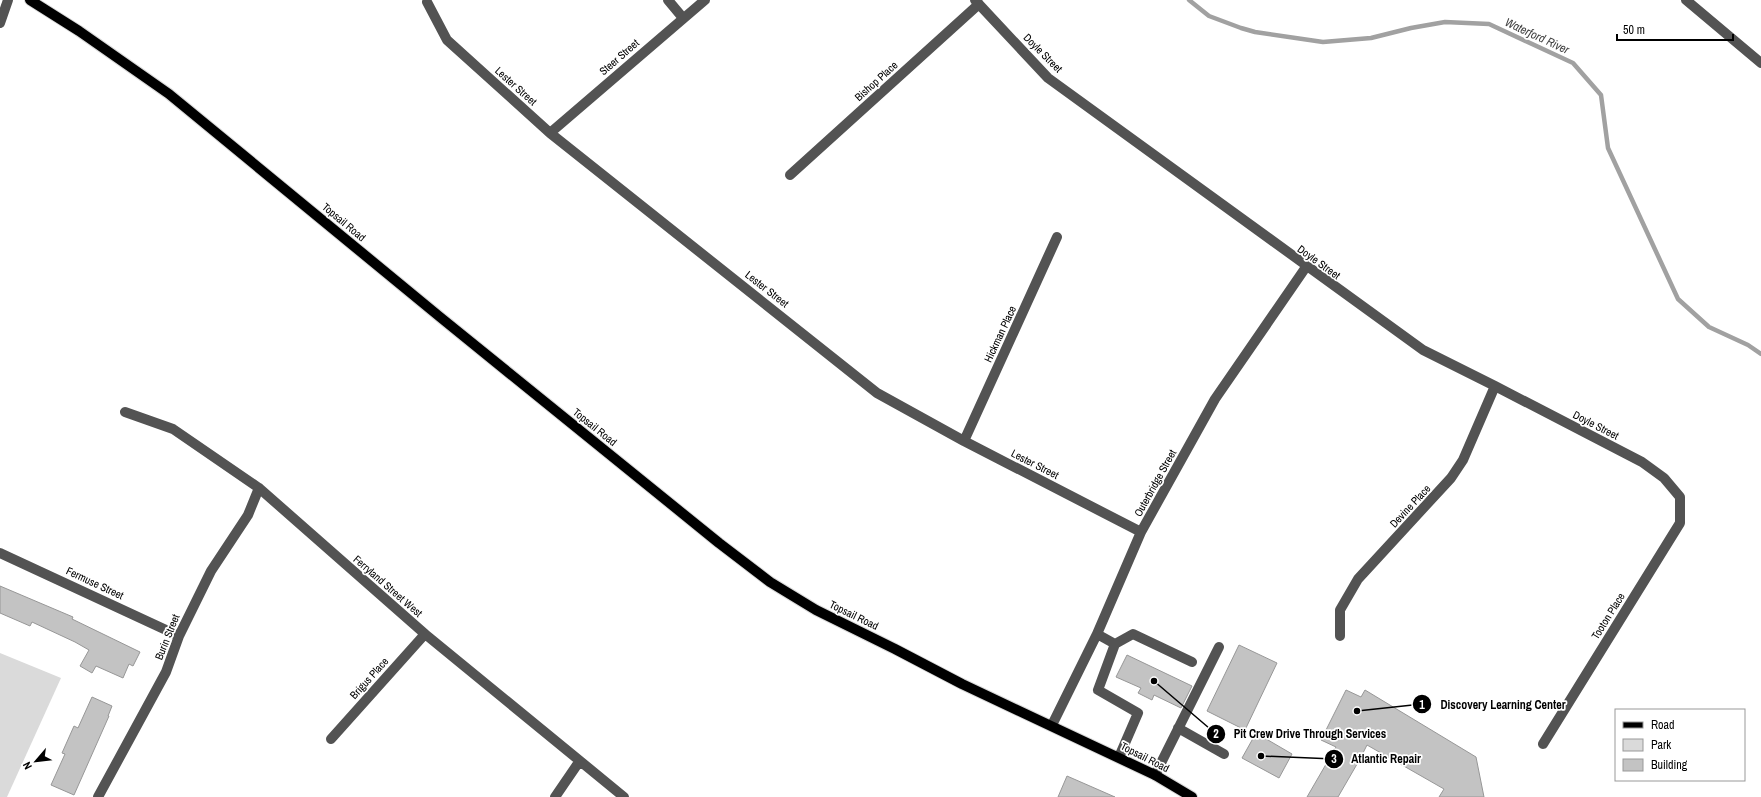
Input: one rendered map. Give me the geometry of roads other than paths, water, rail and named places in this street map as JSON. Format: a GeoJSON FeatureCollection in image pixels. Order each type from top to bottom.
{"type":"FeatureCollection","features":[{"type":"Feature","properties":{"kind":"main road","name":"Topsail Road"},"geometry":{"type":"LineString","coordinates":[[30,0],[169,94],[440,317],[719,543],[770,582],[816,610],[962,684],[1119,757],[1155,775],[1192,797]]}},
{"type":"Feature","properties":{"kind":"street"},"geometry":{"type":"LineString","coordinates":[[0,23],[8,0]]}},
{"type":"Feature","properties":{"kind":"street"},"geometry":{"type":"LineString","coordinates":[[668,0],[683,18]]}},
{"type":"Feature","properties":{"kind":"street","name":"Steer Street"},"geometry":{"type":"LineString","coordinates":[[550,133],[705,0]]}},
{"type":"Feature","properties":{"kind":"street"},"geometry":{"type":"LineString","coordinates":[[1686,0],[1761,63]]}},
{"type":"Feature","properties":{"kind":"street","name":"Lester Street"},"geometry":{"type":"LineString","coordinates":[[427,2],[447,40],[550,133],[877,393],[964,441],[1141,532]]}},
{"type":"Feature","properties":{"kind":"street","name":"Bishop Place"},"geometry":{"type":"LineString","coordinates":[[790,176],[977,2]]}},
{"type":"Feature","properties":{"kind":"street","name":"Doyle Street"},"geometry":{"type":"LineString","coordinates":[[977,2],[1048,78],[1306,267],[1423,350],[1642,462],[1664,478],[1680,497]]}},
{"type":"Feature","properties":{"kind":"street","name":"Hickman Place"},"geometry":{"type":"LineString","coordinates":[[964,441],[1057,237]]}},
{"type":"Feature","properties":{"kind":"street","name":"Outerbridge Street"},"geometry":{"type":"LineString","coordinates":[[1052,725],[1097,634],[1141,532],[1215,399],[1306,267]]}},
{"type":"Feature","properties":{"kind":"street","name":"Devine Place"},"geometry":{"type":"LineString","coordinates":[[1340,636],[1340,610],[1358,579],[1451,478],[1463,460],[1495,386]]}},
{"type":"Feature","properties":{"kind":"street","name":"Ferryland Street West"},"geometry":{"type":"LineString","coordinates":[[125,412],[173,429],[259,488],[425,634],[579,762],[624,797]]}},
{"type":"Feature","properties":{"kind":"street","name":"Burin Street"},"geometry":{"type":"LineString","coordinates":[[98,797],[166,672],[179,636],[211,571],[248,515],[259,488]]}},
{"type":"Feature","properties":{"kind":"street","name":"Tooton Place"},"geometry":{"type":"LineString","coordinates":[[1543,744],[1680,523],[1680,497]]}},
{"type":"Feature","properties":{"kind":"street","name":"Fermuse Street"},"geometry":{"type":"LineString","coordinates":[[0,553],[179,636]]}},
{"type":"Feature","properties":{"kind":"street","name":"Brigus Place"},"geometry":{"type":"LineString","coordinates":[[331,739],[425,634]]}},
{"type":"Feature","properties":{"kind":"street"},"geometry":{"type":"LineString","coordinates":[[1097,634],[1115,644]]}},
{"type":"Feature","properties":{"kind":"street"},"geometry":{"type":"LineString","coordinates":[[1119,757],[1138,713],[1098,690],[1115,644],[1133,634],[1192,662]]}},
{"type":"Feature","properties":{"kind":"street"},"geometry":{"type":"LineString","coordinates":[[1155,775],[1219,647]]}},
{"type":"Feature","properties":{"kind":"street"},"geometry":{"type":"LineString","coordinates":[[1178,728],[1224,754]]}},
{"type":"Feature","properties":{"kind":"street"},"geometry":{"type":"LineString","coordinates":[[555,797],[579,762]]}},
{"type":"Feature","properties":{"kind":"waterway","name":"Waterford River"},"geometry":{"type":"LineString","coordinates":[[1189,0],[1209,16],[1241,28],[1255,32],[1323,42],[1371,38],[1411,28],[1445,22],[1489,24],[1573,63],[1601,95],[1608,148],[1678,299],[1709,327],[1748,345],[1761,354]]}},
{"type":"Feature","properties":{"kind":"place","name":"Pit Crew Drive Through Services"},"geometry":{"type":"Point","coordinates":[1154,681]}},
{"type":"Feature","properties":{"kind":"place","name":"Discovery Learning Center"},"geometry":{"type":"Point","coordinates":[1357,711]}},
{"type":"Feature","properties":{"kind":"place","name":"Atlantic Repair"},"geometry":{"type":"Point","coordinates":[1261,756]}}]}
